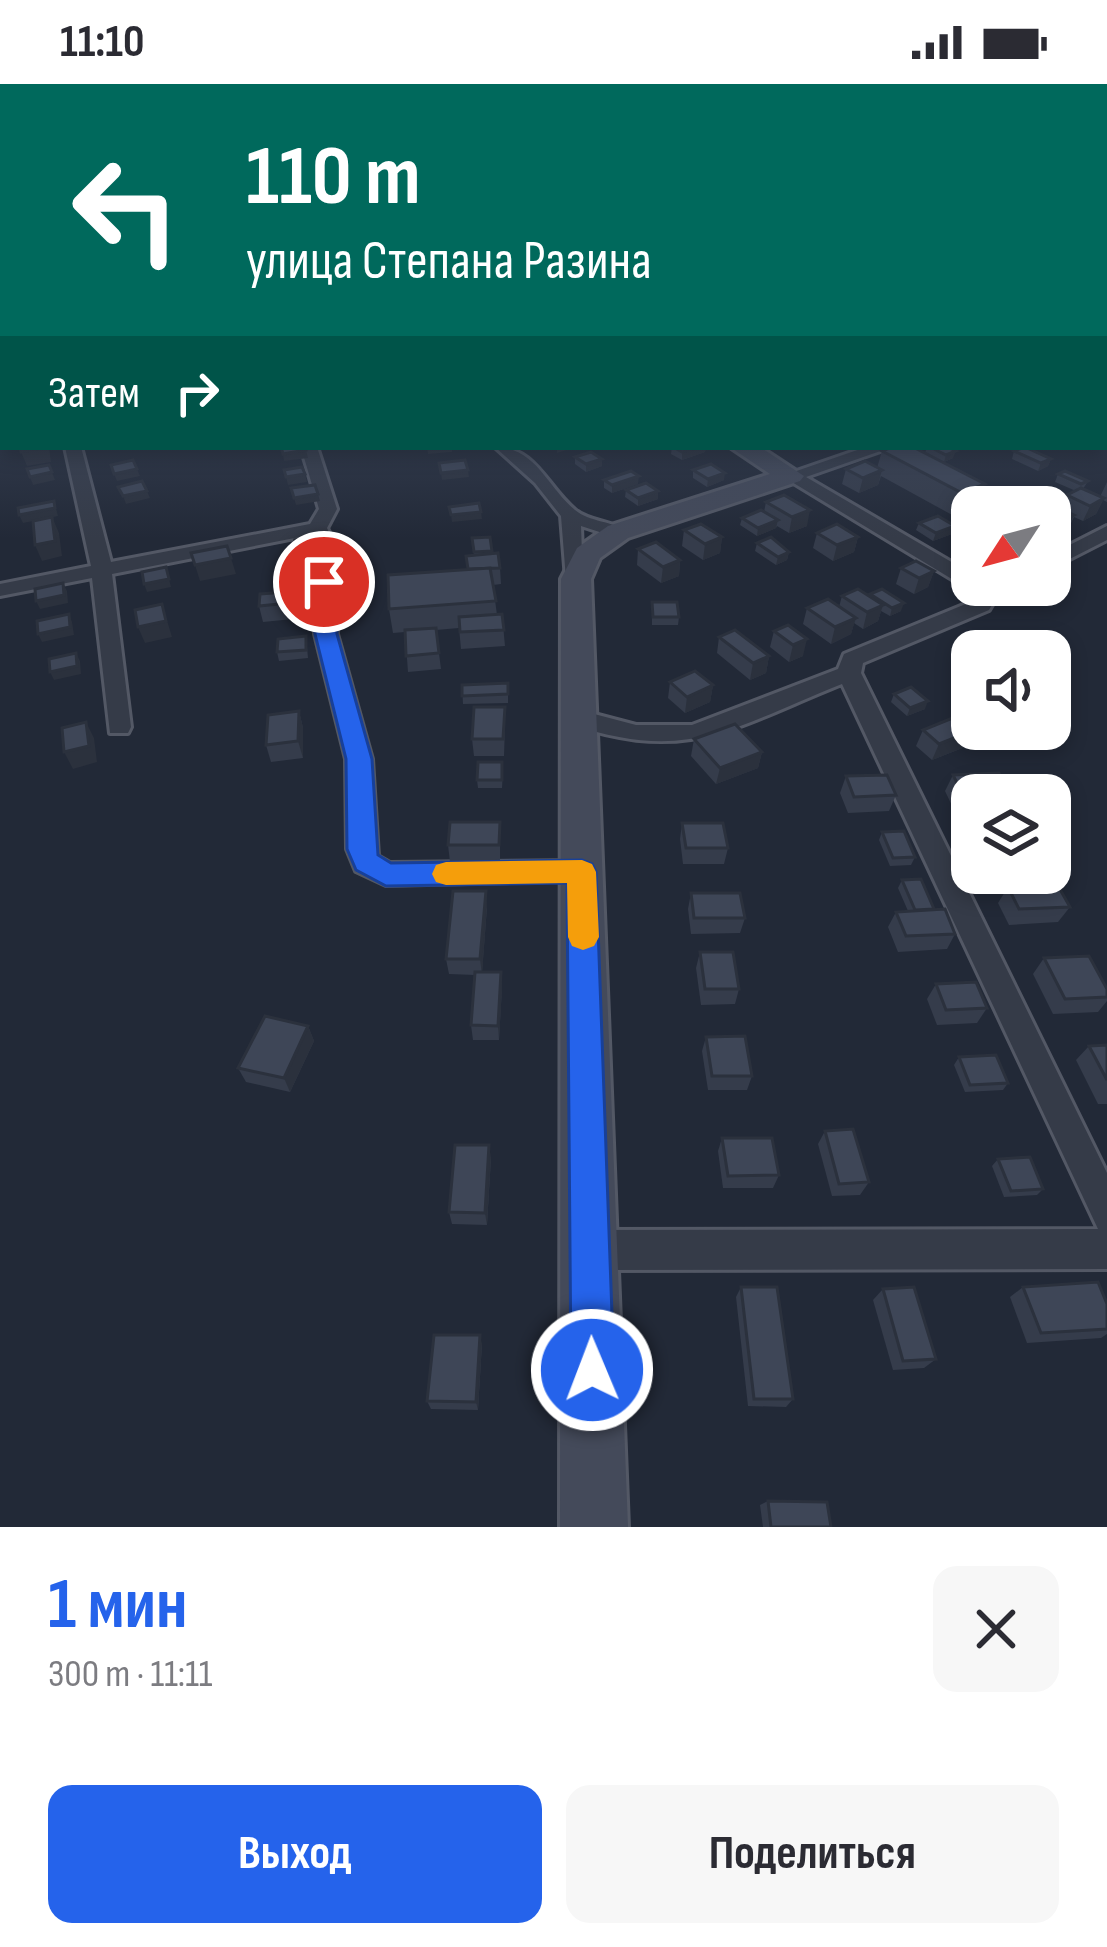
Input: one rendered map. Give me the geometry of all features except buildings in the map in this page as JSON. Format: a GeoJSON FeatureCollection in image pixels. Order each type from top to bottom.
{"type":"FeatureCollection","features":[{"type":"Feature","properties":{"kind":"street"},"geometry":{"type":"LineString","coordinates":[[74,450],[93,512],[119,727]]}},
{"type":"Feature","properties":{"kind":"street"},"geometry":{"type":"LineString","coordinates":[[309,450],[310,470],[325,493],[328,508],[317,528]]}},
{"type":"Feature","properties":{"kind":"street"},"geometry":{"type":"LineString","coordinates":[[507,450],[541,479],[570,516],[576,579],[594,1527]]}},
{"type":"Feature","properties":{"kind":"street"},"geometry":{"type":"LineString","coordinates":[[747,450],[951,565]]}},
{"type":"Feature","properties":{"kind":"street"},"geometry":{"type":"LineString","coordinates":[[576,579],[586,554],[618,532],[874,450]]}},
{"type":"Feature","properties":{"kind":"street"},"geometry":{"type":"LineString","coordinates":[[570,516],[618,532]]}},
{"type":"Feature","properties":{"kind":"street"},"geometry":{"type":"LineString","coordinates":[[0,590],[317,528]]}},
{"type":"Feature","properties":{"kind":"street"},"geometry":{"type":"LineString","coordinates":[[317,528],[326,548],[326,634],[359,759],[361,849],[366,862],[386,874],[582,872]]}},
{"type":"Feature","properties":{"kind":"street"},"geometry":{"type":"LineString","coordinates":[[1071,552],[1107,532]]}},
{"type":"Feature","properties":{"kind":"street"},"geometry":{"type":"LineString","coordinates":[[979,606],[852,659],[849,673],[1107,1214]]}},
{"type":"Feature","properties":{"kind":"street"},"geometry":{"type":"LineString","coordinates":[[579,718],[623,734],[695,733],[849,673]]}},
{"type":"Feature","properties":{"kind":"street"},"geometry":{"type":"LineString","coordinates":[[590,1250],[1107,1249]]}},
{"type":"Feature","properties":{"kind":"slow traffic"},"geometry":{"type":"LineString","coordinates":[[446,874],[582,872],[583,937]]}},
{"type":"Feature","properties":{"kind":"route"},"geometry":{"type":"LineString","coordinates":[[324,582],[326,634],[359,759],[361,849],[366,862],[386,874],[582,872],[592,1370]]}}]}
